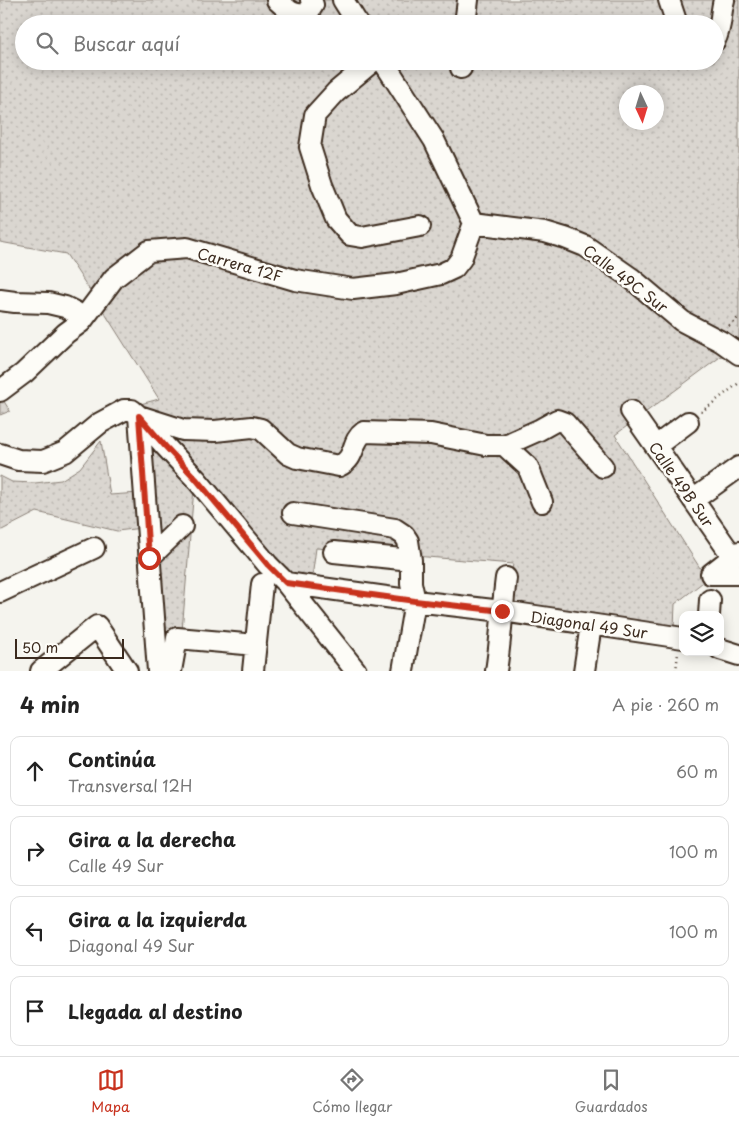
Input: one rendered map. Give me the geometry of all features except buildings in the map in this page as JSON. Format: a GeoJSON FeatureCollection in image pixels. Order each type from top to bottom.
{"type":"FeatureCollection","features":[{"type":"Feature","properties":{"kind":"street"},"geometry":{"type":"LineString","coordinates":[[276,0],[290,12],[298,15]]}},
{"type":"Feature","properties":{"kind":"street"},"geometry":{"type":"LineString","coordinates":[[303,15],[308,13],[313,5],[311,0]]}},
{"type":"Feature","properties":{"kind":"street"},"geometry":{"type":"LineString","coordinates":[[343,0],[352,15]]}},
{"type":"Feature","properties":{"kind":"street"},"geometry":{"type":"LineString","coordinates":[[467,15],[468,0]]}},
{"type":"Feature","properties":{"kind":"street"},"geometry":{"type":"LineString","coordinates":[[669,0],[674,15]]}},
{"type":"Feature","properties":{"kind":"street"},"geometry":{"type":"LineString","coordinates":[[721,15],[724,0]]}},
{"type":"Feature","properties":{"kind":"street"},"geometry":{"type":"LineString","coordinates":[[363,70],[336,92],[315,115],[310,147],[322,184],[336,219],[350,235],[362,237],[420,226]]}},
{"type":"Feature","properties":{"kind":"street"},"geometry":{"type":"LineString","coordinates":[[389,70],[434,140],[474,223]]}},
{"type":"Feature","properties":{"kind":"street","name":"Carrera 12F"},"geometry":{"type":"LineString","coordinates":[[0,391],[81,322],[114,278],[150,250],[187,248],[295,280],[353,289],[396,284],[441,274],[454,268],[461,259],[474,223]]}},
{"type":"Feature","properties":{"kind":"street","name":"Calle 49C Sur"},"geometry":{"type":"LineString","coordinates":[[474,223],[545,232],[585,246],[631,278],[682,321],[722,342],[739,354]]}},
{"type":"Feature","properties":{"kind":"street"},"geometry":{"type":"LineString","coordinates":[[0,300],[48,303],[65,307],[75,312],[81,322]]}},
{"type":"Feature","properties":{"kind":"street"},"geometry":{"type":"LineString","coordinates":[[9,457],[43,461],[65,452],[100,423],[124,410],[132,410],[196,479],[268,565],[286,583],[356,671]]}},
{"type":"Feature","properties":{"kind":"street","name":"Calle 49B Sur"},"geometry":{"type":"LineString","coordinates":[[631,411],[737,561]]}},
{"type":"Feature","properties":{"kind":"street"},"geometry":{"type":"LineString","coordinates":[[139,416],[183,430],[215,432],[252,427],[261,429],[288,454],[297,458],[339,466],[346,464],[357,438],[364,432],[431,434],[486,445],[504,445],[556,420],[566,423],[602,467]]}},
{"type":"Feature","properties":{"kind":"street"},"geometry":{"type":"LineString","coordinates":[[139,416],[158,671]]}},
{"type":"Feature","properties":{"kind":"street"},"geometry":{"type":"LineString","coordinates":[[656,446],[688,422]]}},
{"type":"Feature","properties":{"kind":"street"},"geometry":{"type":"LineString","coordinates":[[504,445],[528,467],[542,502]]}},
{"type":"Feature","properties":{"kind":"street"},"geometry":{"type":"LineString","coordinates":[[694,500],[739,467]]}},
{"type":"Feature","properties":{"kind":"street"},"geometry":{"type":"LineString","coordinates":[[293,513],[395,529],[404,535],[408,541],[411,560],[411,583],[415,601],[403,671]]}},
{"type":"Feature","properties":{"kind":"street"},"geometry":{"type":"LineString","coordinates":[[149,558],[182,526]]}},
{"type":"Feature","properties":{"kind":"street"},"geometry":{"type":"LineString","coordinates":[[0,592],[94,548]]}},
{"type":"Feature","properties":{"kind":"street"},"geometry":{"type":"LineString","coordinates":[[334,552],[411,560]]}},
{"type":"Feature","properties":{"kind":"street"},"geometry":{"type":"LineString","coordinates":[[712,574],[737,561]]}},
{"type":"Feature","properties":{"kind":"street"},"geometry":{"type":"LineString","coordinates":[[496,671],[506,578]]}},
{"type":"Feature","properties":{"kind":"street","name":"Diagonal 49 Sur"},"geometry":{"type":"LineString","coordinates":[[286,583],[502,611],[679,637]]}},
{"type":"Feature","properties":{"kind":"street"},"geometry":{"type":"LineString","coordinates":[[254,671],[262,584]]}},
{"type":"Feature","properties":{"kind":"street"},"geometry":{"type":"LineString","coordinates":[[584,671],[591,625]]}},
{"type":"Feature","properties":{"kind":"street"},"geometry":{"type":"LineString","coordinates":[[41,671],[97,626],[127,671]]}},
{"type":"Feature","properties":{"kind":"street"},"geometry":{"type":"LineString","coordinates":[[172,671],[177,638],[256,645]]}},
{"type":"Feature","properties":{"kind":"street"},"geometry":{"type":"LineString","coordinates":[[724,650],[739,655]]}},
{"type":"Feature","properties":{"kind":"path"},"geometry":{"type":"LineString","coordinates":[[688,422],[739,383]]}},
{"type":"Feature","properties":{"kind":"shaded area"},"geometry":{"type":"Polygon","coordinates":[[[0,0],[739,0],[739,343],[615,435],[707,579],[675,604],[674,628],[506,604],[513,564],[316,548],[312,578],[289,574],[133,406],[159,399],[66,254],[0,242],[0,0]]]}},
{"type":"Feature","properties":{"kind":"shaded area"},"geometry":{"type":"Polygon","coordinates":[[[0,395],[10,411],[0,415],[0,395]]]}},
{"type":"Feature","properties":{"kind":"shaded area"},"geometry":{"type":"Polygon","coordinates":[[[144,440],[194,488],[182,631],[166,671],[144,440]]]}},
{"type":"Feature","properties":{"kind":"shaded area"},"geometry":{"type":"Polygon","coordinates":[[[101,441],[110,495],[139,493],[142,528],[117,531],[37,512],[0,531],[0,476],[12,482],[35,483],[61,480],[80,468],[101,441]]]}},
{"type":"Feature","properties":{"kind":"route"},"geometry":{"type":"LineString","coordinates":[[149,558],[139,416],[196,479],[268,565],[286,583],[502,611]]}}]}
